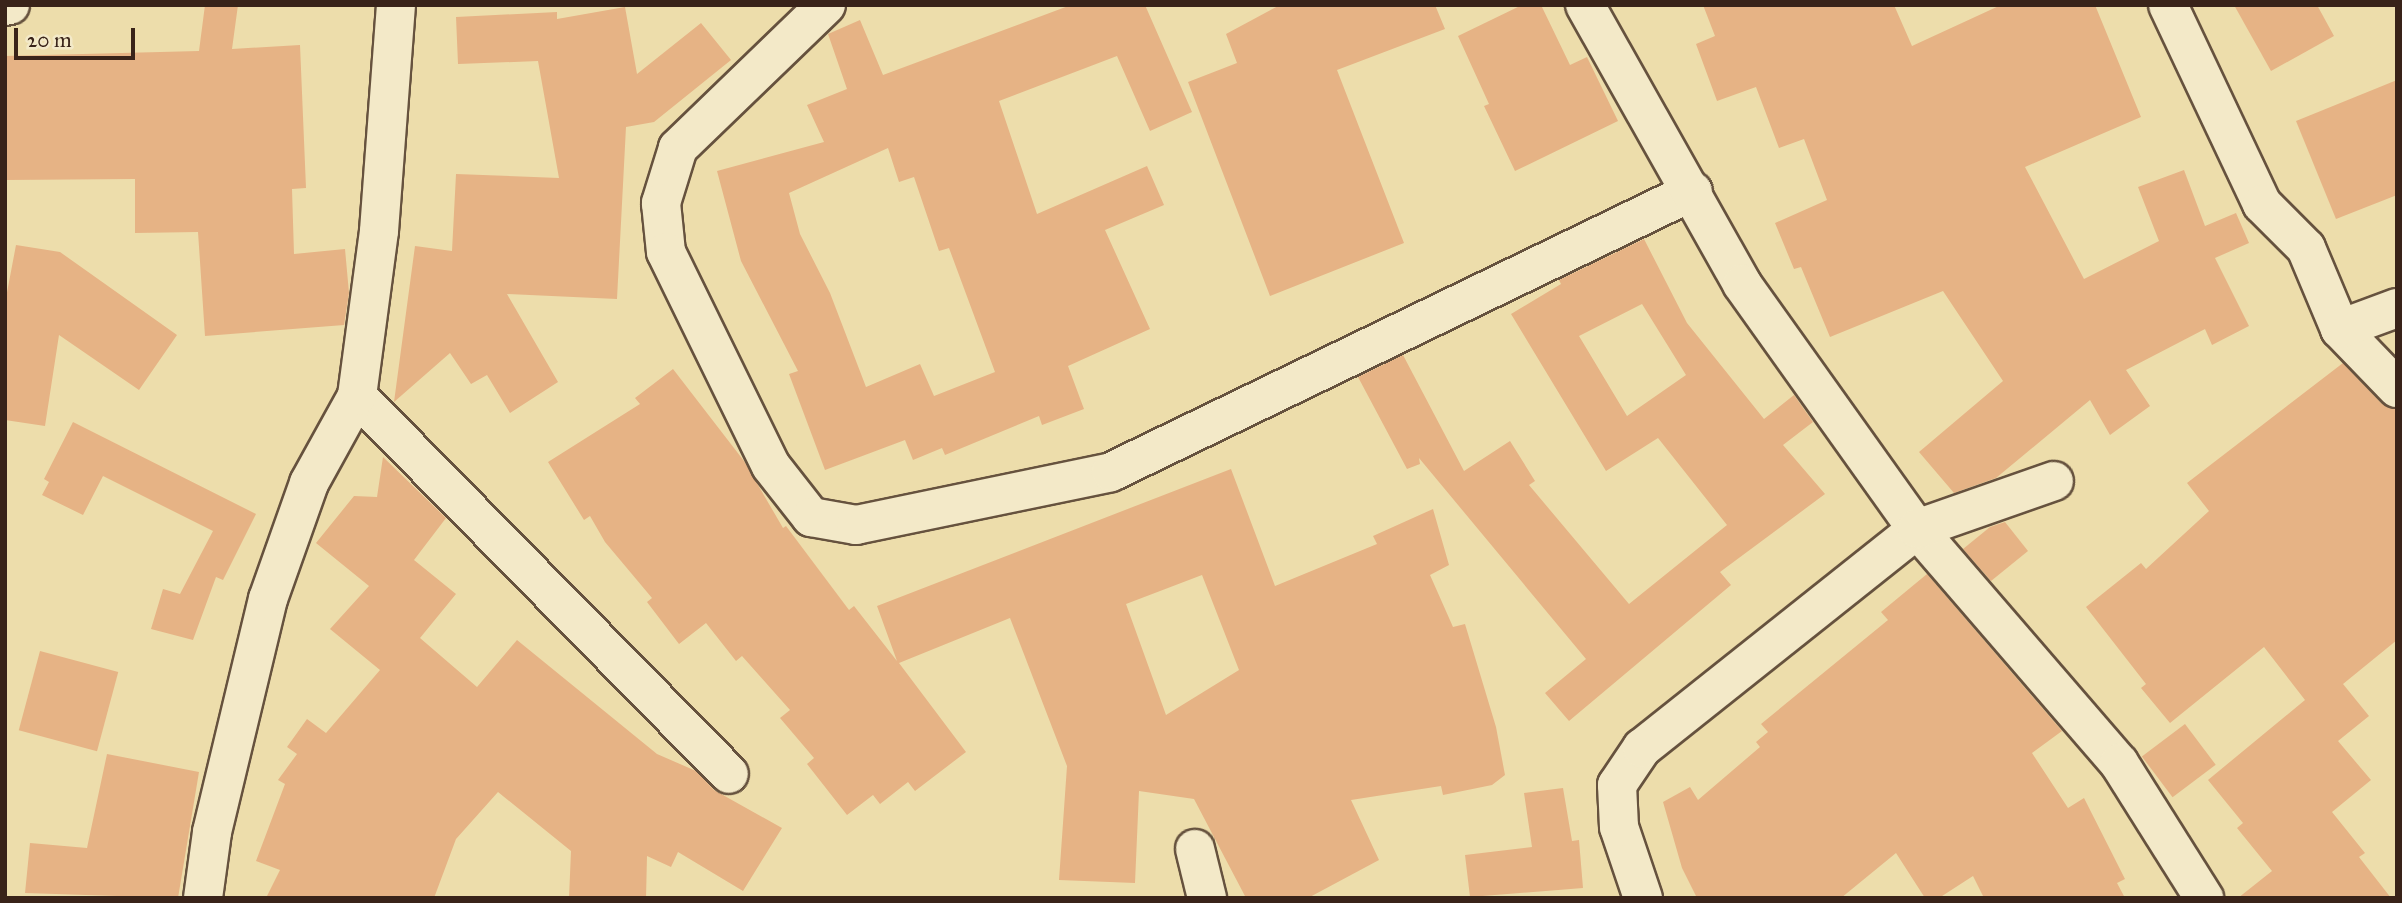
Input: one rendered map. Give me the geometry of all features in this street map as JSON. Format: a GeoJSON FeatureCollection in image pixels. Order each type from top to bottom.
{"type":"FeatureCollection","features":[{"type":"Feature","properties":{"kind":"street"},"geometry":{"type":"LineString","coordinates":[[204,898],[212,832],[268,599],[309,483],[357,396],[379,231],[396,5]]}},
{"type":"Feature","properties":{"kind":"street"},"geometry":{"type":"LineString","coordinates":[[826,5],[678,148],[661,203],[666,251],[771,466],[811,517],[856,525],[1111,472],[1693,191]]}},
{"type":"Feature","properties":{"kind":"street"},"geometry":{"type":"LineString","coordinates":[[1585,5],[1628,88],[1693,191],[1742,284],[1917,529],[2119,763],[2204,898]]}},
{"type":"Feature","properties":{"kind":"street"},"geometry":{"type":"LineString","coordinates":[[2168,5],[2262,204],[2306,248],[2340,329],[2397,388]]}},
{"type":"Feature","properties":{"kind":"street"},"geometry":{"type":"LineString","coordinates":[[2340,329],[2397,308]]}},
{"type":"Feature","properties":{"kind":"street"},"geometry":{"type":"LineString","coordinates":[[357,396],[729,774]]}},
{"type":"Feature","properties":{"kind":"street"},"geometry":{"type":"LineString","coordinates":[[1643,898],[1619,827],[1617,785],[1642,748],[1917,529],[2054,481]]}},
{"type":"Feature","properties":{"kind":"street"},"geometry":{"type":"LineString","coordinates":[[1195,849],[1207,898]]}},
{"type":"Feature","properties":{"kind":"building"},"geometry":{"type":"Polygon","coordinates":[[[205,5],[238,5],[232,49],[300,45],[306,188],[292,189],[294,254],[345,249],[349,293],[344,325],[205,336],[198,232],[135,233],[135,179],[5,180],[5,56],[199,51],[205,5]]]}},
{"type":"Feature","properties":{"kind":"building"},"geometry":{"type":"Polygon","coordinates":[[[1071,5],[1145,5],[1192,112],[1150,131],[1117,56],[999,101],[1037,214],[1147,166],[1164,205],[1105,230],[1150,329],[1068,366],[1084,409],[1042,425],[1039,416],[945,455],[942,448],[913,460],[905,440],[825,470],[789,374],[798,371],[741,261],[717,171],[824,142],[807,105],[847,89],[828,34],[860,20],[883,75],[1071,5]],[[888,148],[789,193],[800,234],[830,293],[866,387],[920,364],[934,396],[995,372],[949,248],[939,251],[914,177],[899,182],[888,148]]]}},
{"type":"Feature","properties":{"kind":"building"},"geometry":{"type":"Polygon","coordinates":[[[1280,5],[1435,5],[1445,29],[1337,70],[1404,243],[1270,296],[1188,82],[1237,63],[1226,34],[1280,5]]]}},
{"type":"Feature","properties":{"kind":"building"},"geometry":{"type":"Polygon","coordinates":[[[1522,5],[1541,5],[1570,65],[1587,57],[1618,121],[1515,171],[1484,106],[1489,104],[1458,36],[1522,5]]]}},
{"type":"Feature","properties":{"kind":"building"},"geometry":{"type":"Polygon","coordinates":[[[1703,5],[1894,5],[1912,46],[2001,5],[2095,5],[2141,117],[2025,167],[2084,279],[2159,241],[2138,187],[2184,170],[2205,226],[2236,213],[2249,243],[2215,258],[2249,326],[2212,345],[2205,329],[2126,370],[2150,406],[2110,435],[2090,400],[1996,478],[1954,493],[1919,452],[2003,381],[1943,291],[1830,337],[1801,267],[1794,269],[1775,223],[1827,200],[1804,139],[1779,148],[1756,87],[1717,101],[1696,44],[1715,36],[1703,5]]]}},
{"type":"Feature","properties":{"kind":"building"},"geometry":{"type":"Polygon","coordinates":[[[2234,5],[2317,5],[2334,36],[2271,71],[2234,5]]]}},
{"type":"Feature","properties":{"kind":"building"},"geometry":{"type":"Polygon","coordinates":[[[625,7],[637,74],[701,23],[731,60],[654,122],[626,127],[617,299],[507,294],[558,382],[510,413],[487,375],[471,384],[450,353],[394,402],[415,246],[452,251],[456,174],[559,178],[538,61],[458,64],[456,17],[557,12],[557,19],[625,7]]]}},
{"type":"Feature","properties":{"kind":"building"},"geometry":{"type":"Polygon","coordinates":[[[2397,80],[2397,195],[2336,219],[2296,121],[2397,80]]]}},
{"type":"Feature","properties":{"kind":"building"},"geometry":{"type":"Polygon","coordinates":[[[1644,239],[1687,323],[1764,419],[1794,395],[1813,422],[1783,445],[1825,494],[1720,572],[1731,585],[1569,721],[1545,693],[1586,659],[1419,458],[1420,464],[1407,469],[1358,377],[1403,355],[1464,471],[1510,441],[1535,481],[1529,485],[1629,604],[1727,525],[1658,438],[1606,471],[1511,314],[1561,284],[1559,280],[1644,239]],[[1642,304],[1579,336],[1627,416],[1686,375],[1642,304]]]}},
{"type":"Feature","properties":{"kind":"building"},"geometry":{"type":"Polygon","coordinates":[[[16,245],[60,252],[177,335],[139,390],[59,335],[45,426],[5,420],[5,303],[16,245]]]}},
{"type":"Feature","properties":{"kind":"building"},"geometry":{"type":"Polygon","coordinates":[[[2343,363],[2381,403],[2397,409],[2397,640],[2343,684],[2369,716],[2338,741],[2371,780],[2332,812],[2365,853],[2359,857],[2391,898],[2238,898],[2272,871],[2237,828],[2243,823],[2208,780],[2305,700],[2264,647],[2170,723],[2141,688],[2146,684],[2086,607],[2141,563],[2146,569],[2209,511],[2187,483],[2343,363]]]}},
{"type":"Feature","properties":{"kind":"building"},"geometry":{"type":"Polygon","coordinates":[[[673,369],[744,461],[783,528],[786,526],[849,610],[854,606],[897,661],[877,606],[1231,469],[1275,586],[1377,544],[1373,536],[1433,509],[1449,565],[1430,575],[1453,627],[1465,624],[1496,727],[1505,775],[1492,785],[1443,795],[1441,786],[1351,800],[1379,860],[1308,898],[1246,898],[1194,799],[1139,791],[1135,883],[1059,880],[1067,766],[1010,618],[899,663],[966,752],[915,791],[908,782],[880,804],[873,795],[847,815],[807,764],[814,758],[780,718],[790,710],[742,656],[736,661],[706,623],[679,644],[647,602],[652,598],[605,542],[590,516],[584,520],[548,462],[640,404],[635,398],[673,369]],[[1202,575],[1126,604],[1166,715],[1239,670],[1202,575]]]}},
{"type":"Feature","properties":{"kind":"building"},"geometry":{"type":"Polygon","coordinates":[[[73,422],[256,514],[223,580],[216,577],[193,640],[151,629],[163,589],[180,594],[213,531],[103,476],[83,515],[42,495],[49,482],[44,479],[73,422]]]}},
{"type":"Feature","properties":{"kind":"building"},"geometry":{"type":"Polygon","coordinates":[[[383,457],[446,518],[414,560],[456,594],[420,638],[477,687],[517,640],[657,754],[696,771],[714,790],[782,828],[743,891],[678,852],[671,867],[647,856],[646,898],[569,898],[571,851],[498,792],[456,839],[434,898],[266,898],[280,870],[256,861],[285,784],[278,780],[297,754],[287,747],[307,719],[326,733],[380,670],[330,629],[369,586],[316,543],[354,496],[377,497],[383,457]]]}},
{"type":"Feature","properties":{"kind":"building"},"geometry":{"type":"Polygon","coordinates":[[[2005,522],[2028,551],[1991,581],[1963,549],[1990,527],[2005,522]]]}},
{"type":"Feature","properties":{"kind":"building"},"geometry":{"type":"Polygon","coordinates":[[[1927,574],[2062,731],[2032,753],[2068,808],[2084,798],[2125,879],[2117,883],[2125,898],[1984,898],[1973,876],[1939,898],[1925,898],[1896,853],[1841,898],[1697,898],[1682,868],[1663,802],[1690,787],[1698,800],[1760,747],[1756,742],[1768,732],[1761,724],[1888,620],[1881,612],[1927,574]]]}},
{"type":"Feature","properties":{"kind":"building"},"geometry":{"type":"Polygon","coordinates":[[[40,651],[118,672],[97,751],[19,730],[40,651]]]}},
{"type":"Feature","properties":{"kind":"building"},"geometry":{"type":"Polygon","coordinates":[[[2185,724],[2216,765],[2173,797],[2142,756],[2185,724]]]}},
{"type":"Feature","properties":{"kind":"building"},"geometry":{"type":"Polygon","coordinates":[[[107,754],[199,772],[178,898],[25,893],[30,843],[87,848],[107,754]]]}},
{"type":"Feature","properties":{"kind":"building"},"geometry":{"type":"Polygon","coordinates":[[[1563,788],[1572,841],[1579,840],[1583,888],[1470,897],[1465,855],[1532,847],[1524,793],[1563,788]]]}}]}
